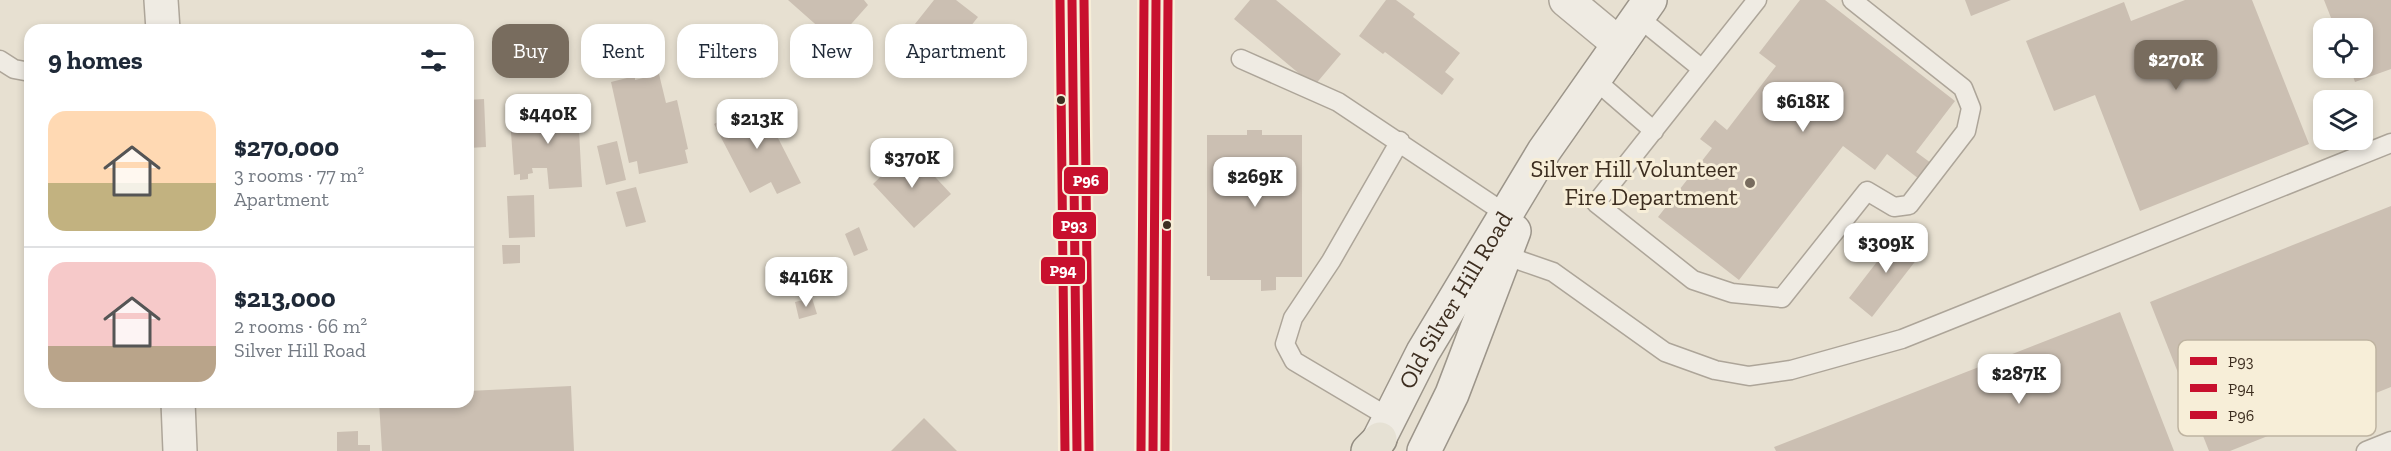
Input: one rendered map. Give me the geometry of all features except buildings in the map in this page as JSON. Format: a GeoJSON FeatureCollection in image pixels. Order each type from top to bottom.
{"type":"FeatureCollection","features":[{"type":"Feature","properties":{"kind":"main road"},"geometry":{"type":"LineString","coordinates":[[1072,0],[1077,451]]}},
{"type":"Feature","properties":{"kind":"main road"},"geometry":{"type":"LineString","coordinates":[[1156,0],[1160,444]]}},
{"type":"Feature","properties":{"kind":"main road"},"geometry":{"type":"LineString","coordinates":[[1054,451],[1077,398]]}},
{"type":"Feature","properties":{"kind":"street"},"geometry":{"type":"LineString","coordinates":[[161,0],[163,24]]}},
{"type":"Feature","properties":{"kind":"street"},"geometry":{"type":"LineString","coordinates":[[1566,0],[1619,44]]}},
{"type":"Feature","properties":{"kind":"street","name":"Old Silver Hill Road"},"geometry":{"type":"LineString","coordinates":[[1378,440],[1423,352],[1544,151],[1644,8]]}},
{"type":"Feature","properties":{"kind":"street","name":"Old Silver Hill Road"},"geometry":{"type":"LineString","coordinates":[[1424,451],[1452,394],[1544,151]]}},
{"type":"Feature","properties":{"kind":"street"},"geometry":{"type":"LineString","coordinates":[[178,408],[180,451]]}},
{"type":"Feature","properties":{"kind":"lane"},"geometry":{"type":"LineString","coordinates":[[1757,0],[1596,203],[1693,280],[1732,293],[1782,298],[1867,190],[1894,207],[1909,205],[1966,131],[1971,108],[1963,88],[1852,0]]}},
{"type":"Feature","properties":{"kind":"lane"},"geometry":{"type":"LineString","coordinates":[[1644,8],[1702,69]]}},
{"type":"Feature","properties":{"kind":"lane"},"geometry":{"type":"LineString","coordinates":[[1241,59],[1338,102],[1400,141],[1506,214]]}},
{"type":"Feature","properties":{"kind":"lane"},"geometry":{"type":"LineString","coordinates":[[0,60],[14,69],[24,71]]}},
{"type":"Feature","properties":{"kind":"lane"},"geometry":{"type":"LineString","coordinates":[[1594,80],[1654,131]]}},
{"type":"Feature","properties":{"kind":"lane"},"geometry":{"type":"LineString","coordinates":[[1378,440],[1294,361],[1286,344],[1293,318],[1331,261],[1400,141]]}},
{"type":"Feature","properties":{"kind":"lane"},"geometry":{"type":"LineString","coordinates":[[1504,255],[1553,272],[1665,352],[1715,370],[1749,376],[1791,370],[1902,339],[2391,143]]}},
{"type":"Feature","properties":{"kind":"lane"},"geometry":{"type":"LineString","coordinates":[[2366,451],[2391,441]]}},
{"type":"Feature","properties":{"kind":"transit line","name":"P94"},"geometry":{"type":"LineString","coordinates":[[1060,0],[1065,451]]}},
{"type":"Feature","properties":{"kind":"transit line","name":"P93"},"geometry":{"type":"LineString","coordinates":[[1072,0],[1077,451]]}},
{"type":"Feature","properties":{"kind":"transit line","name":"P96"},"geometry":{"type":"LineString","coordinates":[[1084,0],[1089,451]]}},
{"type":"Feature","properties":{"kind":"transit line","name":"P96"},"geometry":{"type":"LineString","coordinates":[[1141,451],[1144,0]]}},
{"type":"Feature","properties":{"kind":"transit line","name":"P93"},"geometry":{"type":"LineString","coordinates":[[1153,451],[1156,0]]}},
{"type":"Feature","properties":{"kind":"transit line","name":"P94"},"geometry":{"type":"LineString","coordinates":[[1165,451],[1168,0]]}},
{"type":"Feature","properties":{"kind":"place","name":"Silver Hill Volunteer Fire Department"},"geometry":{"type":"Point","coordinates":[1750,183]}}]}
